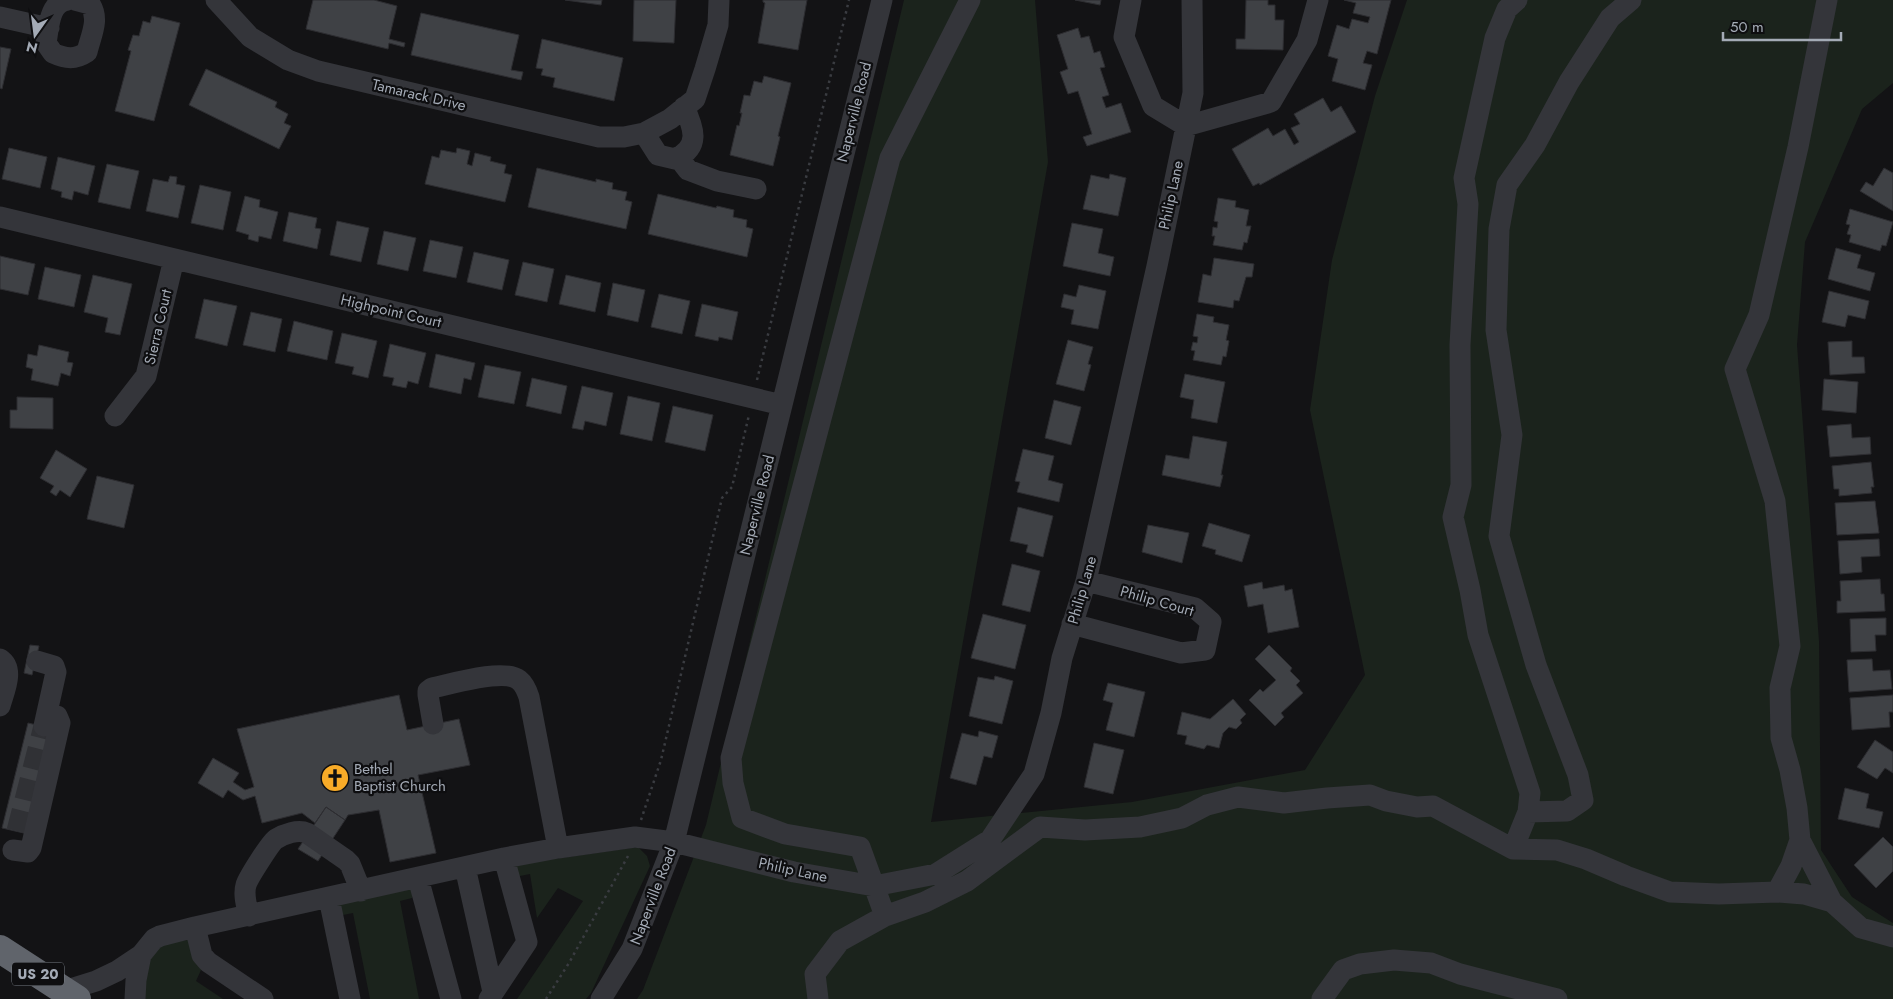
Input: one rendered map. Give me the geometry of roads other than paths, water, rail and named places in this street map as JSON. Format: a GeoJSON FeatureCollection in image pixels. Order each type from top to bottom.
{"type":"FeatureCollection","features":[{"type":"Feature","properties":{"kind":"highway","name":"US 20"},"geometry":{"type":"LineString","coordinates":[[1,950],[70,995]]}},
{"type":"Feature","properties":{"kind":"street"},"geometry":{"type":"LineString","coordinates":[[68,0],[61,1],[53,9],[46,43],[53,53],[71,59],[87,52],[95,20],[94,11],[87,1]]}},
{"type":"Feature","properties":{"kind":"street","name":"Tamarack Drive"},"geometry":{"type":"LineString","coordinates":[[216,0],[250,37],[288,60],[318,71],[599,137],[624,137],[644,133],[670,119],[695,99],[718,25],[719,0]]}},
{"type":"Feature","properties":{"kind":"street","name":"Naperville Road"},"geometry":{"type":"LineString","coordinates":[[601,999],[632,949],[674,842],[882,0]]}},
{"type":"Feature","properties":{"kind":"street"},"geometry":{"type":"LineString","coordinates":[[885,916],[860,847],[785,834],[742,818],[733,783],[731,758],[890,158],[970,0]]}},
{"type":"Feature","properties":{"kind":"street"},"geometry":{"type":"LineString","coordinates":[[1131,0],[1124,37],[1153,106],[1186,126],[1271,102],[1307,40],[1318,0]]}},
{"type":"Feature","properties":{"kind":"street","name":"Philip Lane"},"geometry":{"type":"LineString","coordinates":[[70,995],[110,975],[141,955],[154,939],[195,927],[504,858],[558,848],[635,837],[674,842],[794,872],[874,886],[936,874],[990,840],[1034,774],[1052,713],[1062,658],[1086,581],[1157,266],[1193,93],[1192,0]]}},
{"type":"Feature","properties":{"kind":"street"},"geometry":{"type":"LineString","coordinates":[[1512,849],[1528,812],[1530,793],[1478,635],[1470,590],[1453,517],[1461,485],[1460,345],[1468,204],[1464,178],[1495,38],[1507,10],[1517,0]]}},
{"type":"Feature","properties":{"kind":"street"},"geometry":{"type":"LineString","coordinates":[[1528,812],[1567,812],[1583,800],[1578,775],[1536,665],[1499,536],[1512,435],[1496,330],[1499,229],[1507,184],[1535,145],[1569,82],[1610,18],[1631,0]]}},
{"type":"Feature","properties":{"kind":"street"},"geometry":{"type":"LineString","coordinates":[[1827,0],[1798,147],[1759,315],[1735,370],[1775,501],[1790,646],[1780,688],[1781,738],[1790,770],[1797,808],[1800,840],[1832,902],[1861,928],[1893,937]]}},
{"type":"Feature","properties":{"kind":"street"},"geometry":{"type":"LineString","coordinates":[[0,17],[49,28]]}},
{"type":"Feature","properties":{"kind":"street"},"geometry":{"type":"LineString","coordinates":[[644,133],[658,155],[674,159],[687,152],[692,142],[694,128],[684,107]]}},
{"type":"Feature","properties":{"kind":"street"},"geometry":{"type":"LineString","coordinates":[[678,157],[688,170],[717,180],[756,189]]}},
{"type":"Feature","properties":{"kind":"street","name":"Highpoint Court"},"geometry":{"type":"LineString","coordinates":[[0,217],[782,405]]}},
{"type":"Feature","properties":{"kind":"street","name":"Sierra Court"},"geometry":{"type":"LineString","coordinates":[[115,416],[146,376],[174,259]]}},
{"type":"Feature","properties":{"kind":"street","name":"Philip Court"},"geometry":{"type":"LineString","coordinates":[[1072,624],[1181,653],[1205,650],[1211,622],[1194,608],[1086,581]]}},
{"type":"Feature","properties":{"kind":"street"},"geometry":{"type":"LineString","coordinates":[[0,652],[54,666],[56,672],[45,720],[57,716],[60,723],[31,848],[28,852],[10,842]]}},
{"type":"Feature","properties":{"kind":"street"},"geometry":{"type":"LineString","coordinates":[[0,659],[5,663],[8,670],[2,698]]}},
{"type":"Feature","properties":{"kind":"street"},"geometry":{"type":"LineString","coordinates":[[433,724],[428,690],[499,676],[510,676],[519,680],[525,687],[529,697],[558,848]]}},
{"type":"Feature","properties":{"kind":"street"},"geometry":{"type":"LineString","coordinates":[[818,999],[815,974],[840,941],[885,916],[925,902],[966,881],[1040,827],[1085,830],[1140,827],[1182,818],[1207,805],[1238,797],[1284,804],[1370,795],[1386,801],[1417,808],[1433,806],[1512,849],[1557,850],[1586,859],[1670,892],[1719,894],[1777,892],[1804,894],[1832,902]]}},
{"type":"Feature","properties":{"kind":"street"},"geometry":{"type":"LineString","coordinates":[[249,916],[245,897],[246,884],[274,840],[299,831],[307,833],[346,860],[350,864],[361,891]]}},
{"type":"Feature","properties":{"kind":"street"},"geometry":{"type":"LineString","coordinates":[[1777,892],[1791,866],[1800,840]]}},
{"type":"Feature","properties":{"kind":"street"},"geometry":{"type":"LineString","coordinates":[[491,996],[527,942],[504,858]]}},
{"type":"Feature","properties":{"kind":"street"},"geometry":{"type":"LineString","coordinates":[[465,867],[491,996]]}},
{"type":"Feature","properties":{"kind":"street"},"geometry":{"type":"LineString","coordinates":[[418,878],[451,999]]}},
{"type":"Feature","properties":{"kind":"street"},"geometry":{"type":"LineString","coordinates":[[329,898],[350,999]]}},
{"type":"Feature","properties":{"kind":"street"},"geometry":{"type":"LineString","coordinates":[[195,927],[202,955],[208,962],[263,999]]}},
{"type":"Feature","properties":{"kind":"street"},"geometry":{"type":"LineString","coordinates":[[135,999],[136,980],[141,955]]}},
{"type":"Feature","properties":{"kind":"street"},"geometry":{"type":"LineString","coordinates":[[1322,999],[1343,970],[1360,964],[1394,960],[1431,964],[1460,974],[1557,999]]}},
{"type":"Feature","properties":{"kind":"tunnel"},"geometry":{"type":"LineString","coordinates":[[17,831],[44,726]]}},
{"type":"Feature","properties":{"kind":"place","name":"Bethel Baptist Church"},"geometry":{"type":"Point","coordinates":[335,778]}}]}
